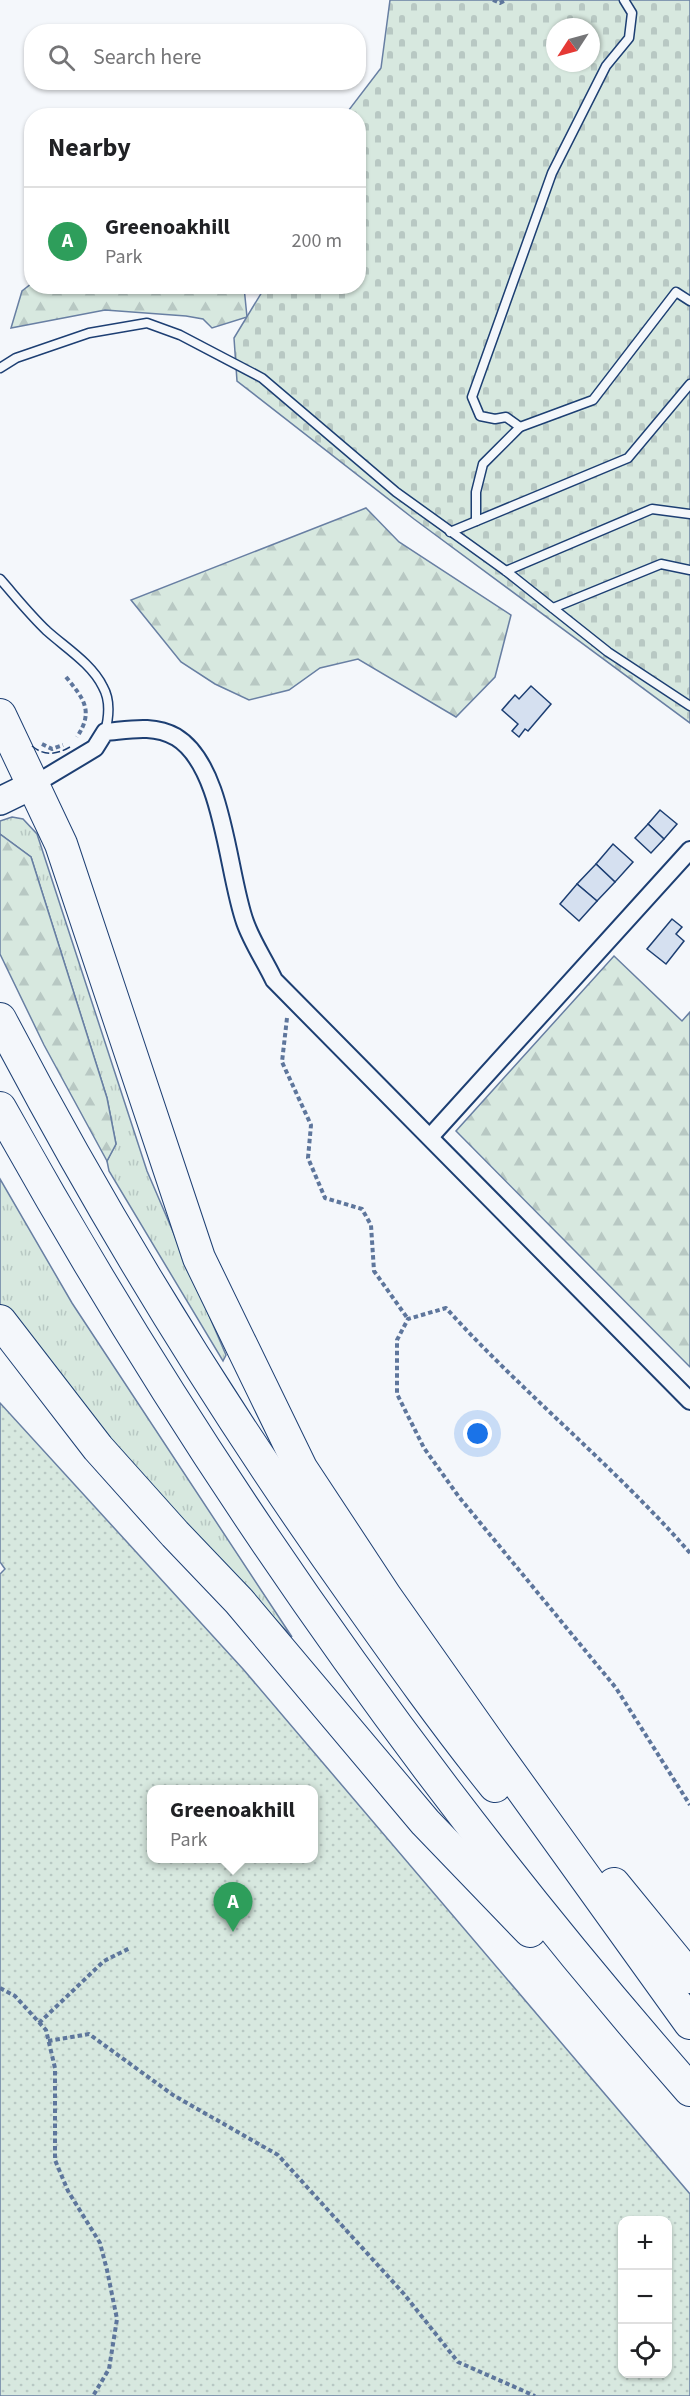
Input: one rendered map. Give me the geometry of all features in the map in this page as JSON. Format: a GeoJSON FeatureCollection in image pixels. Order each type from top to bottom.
{"type":"FeatureCollection","features":[{"type":"Feature","properties":{"kind":"highway"},"geometry":{"type":"LineString","coordinates":[[0,715],[61,844],[199,1258],[301,1468],[386,1597],[690,2024]]}},
{"type":"Feature","properties":{"kind":"highway"},"geometry":{"type":"LineString","coordinates":[[0,1019],[119,1233],[221,1398],[303,1524],[474,1760],[690,2024]]}},
{"type":"Feature","properties":{"kind":"highway"},"geometry":{"type":"LineString","coordinates":[[0,1108],[91,1266],[192,1431],[326,1630],[417,1756],[520,1890],[690,2090]]}},
{"type":"Feature","properties":{"kind":"highway"},"geometry":{"type":"LineString","coordinates":[[0,1321],[98,1448],[239,1601],[425,1822],[556,1958],[690,2103]]}},
{"type":"Feature","properties":{"kind":"highway"},"geometry":{"type":"LineString","coordinates":[[254,1374],[397,1591],[599,1866],[690,1977]]}},
{"type":"Feature","properties":{"kind":"main road"},"geometry":{"type":"LineString","coordinates":[[0,801],[34,784]]}},
{"type":"Feature","properties":{"kind":"street"},"geometry":{"type":"LineString","coordinates":[[34,784],[95,748],[105,732],[152,729],[165,732],[192,749],[204,766],[212,790],[245,923],[274,980],[690,1401]]}},
{"type":"Feature","properties":{"kind":"street"},"geometry":{"type":"LineString","coordinates":[[430,1137],[690,850]]}},
{"type":"Feature","properties":{"kind":"lane"},"geometry":{"type":"LineString","coordinates":[[520,427],[506,417],[495,419],[480,416],[472,397],[552,173],[606,66],[629,38],[632,13],[624,0]]}},
{"type":"Feature","properties":{"kind":"lane"},"geometry":{"type":"LineString","coordinates":[[476,522],[476,492],[483,464],[520,427],[593,400],[676,292],[690,301]]}},
{"type":"Feature","properties":{"kind":"lane"},"geometry":{"type":"LineString","coordinates":[[0,368],[16,358],[89,333],[147,323],[180,335],[262,378],[396,492],[506,571],[608,652],[690,706]]}},
{"type":"Feature","properties":{"kind":"lane"},"geometry":{"type":"LineString","coordinates":[[450,532],[628,458],[690,384]]}},
{"type":"Feature","properties":{"kind":"lane"},"geometry":{"type":"LineString","coordinates":[[506,571],[652,509],[690,514]]}},
{"type":"Feature","properties":{"kind":"lane"},"geometry":{"type":"LineString","coordinates":[[553,608],[661,564],[690,570]]}},
{"type":"Feature","properties":{"kind":"lane"},"geometry":{"type":"LineString","coordinates":[[0,579],[46,630],[91,670],[104,686],[108,701],[105,732]]}},
{"type":"Feature","properties":{"kind":"path"},"geometry":{"type":"LineString","coordinates":[[493,0],[500,3],[506,0]]}},
{"type":"Feature","properties":{"kind":"path"},"geometry":{"type":"LineString","coordinates":[[15,746],[34,741],[52,749],[75,741],[86,723],[86,708],[81,696],[66,677]]}},
{"type":"Feature","properties":{"kind":"path"},"geometry":{"type":"LineString","coordinates":[[290,996],[282,1062],[310,1125],[308,1158],[325,1198],[362,1209],[371,1225],[374,1271],[408,1319]]}},
{"type":"Feature","properties":{"kind":"path"},"geometry":{"type":"LineString","coordinates":[[690,1553],[649,1505],[486,1353],[446,1308],[408,1319],[397,1340],[397,1394],[424,1448],[459,1497],[616,1688],[690,1805]]}},
{"type":"Feature","properties":{"kind":"path"},"geometry":{"type":"LineString","coordinates":[[39,2023],[104,1961],[130,1948]]}},
{"type":"Feature","properties":{"kind":"path"},"geometry":{"type":"LineString","coordinates":[[0,1988],[15,1996],[46,2030],[55,2068],[55,2160],[68,2192],[100,2244],[117,2319],[109,2369],[93,2396]]}},
{"type":"Feature","properties":{"kind":"path"},"geometry":{"type":"LineString","coordinates":[[48,2042],[89,2034],[173,2095],[278,2155],[404,2294],[458,2362],[535,2396]]}},
{"type":"Feature","properties":{"kind":"green space"},"geometry":{"type":"Polygon","coordinates":[[[390,0],[690,0],[690,723],[414,519],[237,381],[234,338],[261,294],[366,294],[366,108],[350,108],[381,68],[390,0]]]}},
{"type":"Feature","properties":{"kind":"green space"},"geometry":{"type":"Polygon","coordinates":[[[24,289],[24,294],[245,294],[247,317],[212,328],[203,319],[186,316],[105,310],[11,328],[24,289]]]}},
{"type":"Feature","properties":{"kind":"green space"},"geometry":{"type":"Polygon","coordinates":[[[366,508],[399,542],[511,615],[495,677],[456,717],[358,659],[320,668],[289,690],[249,700],[215,684],[181,662],[131,600],[366,508]]]}},
{"type":"Feature","properties":{"kind":"green space"},"geometry":{"type":"Polygon","coordinates":[[[12,817],[23,819],[37,834],[147,1171],[226,1355],[223,1361],[109,1171],[107,1161],[116,1144],[107,1098],[31,857],[0,834],[0,821],[12,817]]]}},
{"type":"Feature","properties":{"kind":"green space"},"geometry":{"type":"Polygon","coordinates":[[[0,834],[31,857],[107,1098],[116,1144],[107,1161],[44,1045],[0,954],[0,834]]]}},
{"type":"Feature","properties":{"kind":"green space"},"geometry":{"type":"Polygon","coordinates":[[[614,956],[682,1021],[690,1012],[690,1367],[456,1131],[614,956]]]}},
{"type":"Feature","properties":{"kind":"green space"},"geometry":{"type":"Polygon","coordinates":[[[0,1179],[72,1303],[292,1637],[107,1442],[0,1304],[0,1179]]]}},
{"type":"Feature","properties":{"kind":"green space"},"geometry":{"type":"Polygon","coordinates":[[[0,1403],[243,1669],[690,2194],[690,2396],[0,2396],[0,1574],[5,1569],[0,1562],[0,1403]]]}},
{"type":"Feature","properties":{"kind":"building"},"geometry":{"type":"Polygon","coordinates":[[[531,686],[551,704],[528,731],[525,729],[519,737],[512,731],[518,724],[502,710],[515,695],[519,699],[531,686]]]}},
{"type":"Feature","properties":{"kind":"building"},"geometry":{"type":"Polygon","coordinates":[[[660,810],[677,824],[664,839],[648,824],[660,810]]]}},
{"type":"Feature","properties":{"kind":"building"},"geometry":{"type":"Polygon","coordinates":[[[648,824],[664,839],[651,853],[635,838],[648,824]]]}},
{"type":"Feature","properties":{"kind":"building"},"geometry":{"type":"Polygon","coordinates":[[[613,844],[633,862],[615,882],[596,864],[613,844]]]}},
{"type":"Feature","properties":{"kind":"building"},"geometry":{"type":"Polygon","coordinates":[[[596,864],[615,882],[597,901],[577,884],[596,864]]]}},
{"type":"Feature","properties":{"kind":"building"},"geometry":{"type":"Polygon","coordinates":[[[577,884],[597,901],[579,921],[560,904],[577,884]]]}},
{"type":"Feature","properties":{"kind":"building"},"geometry":{"type":"Polygon","coordinates":[[[672,919],[682,927],[676,934],[684,941],[666,964],[647,949],[672,919]]]}},
{"type":"Feature","properties":{"kind":"fence"},"geometry":{"type":"LineString","coordinates":[[32,746],[41,752],[50,753],[60,752],[70,747]]}},
{"type":"Feature","properties":{"kind":"place","name":"Greenoakhill"},"geometry":{"type":"Point","coordinates":[233,1932]}}]}
